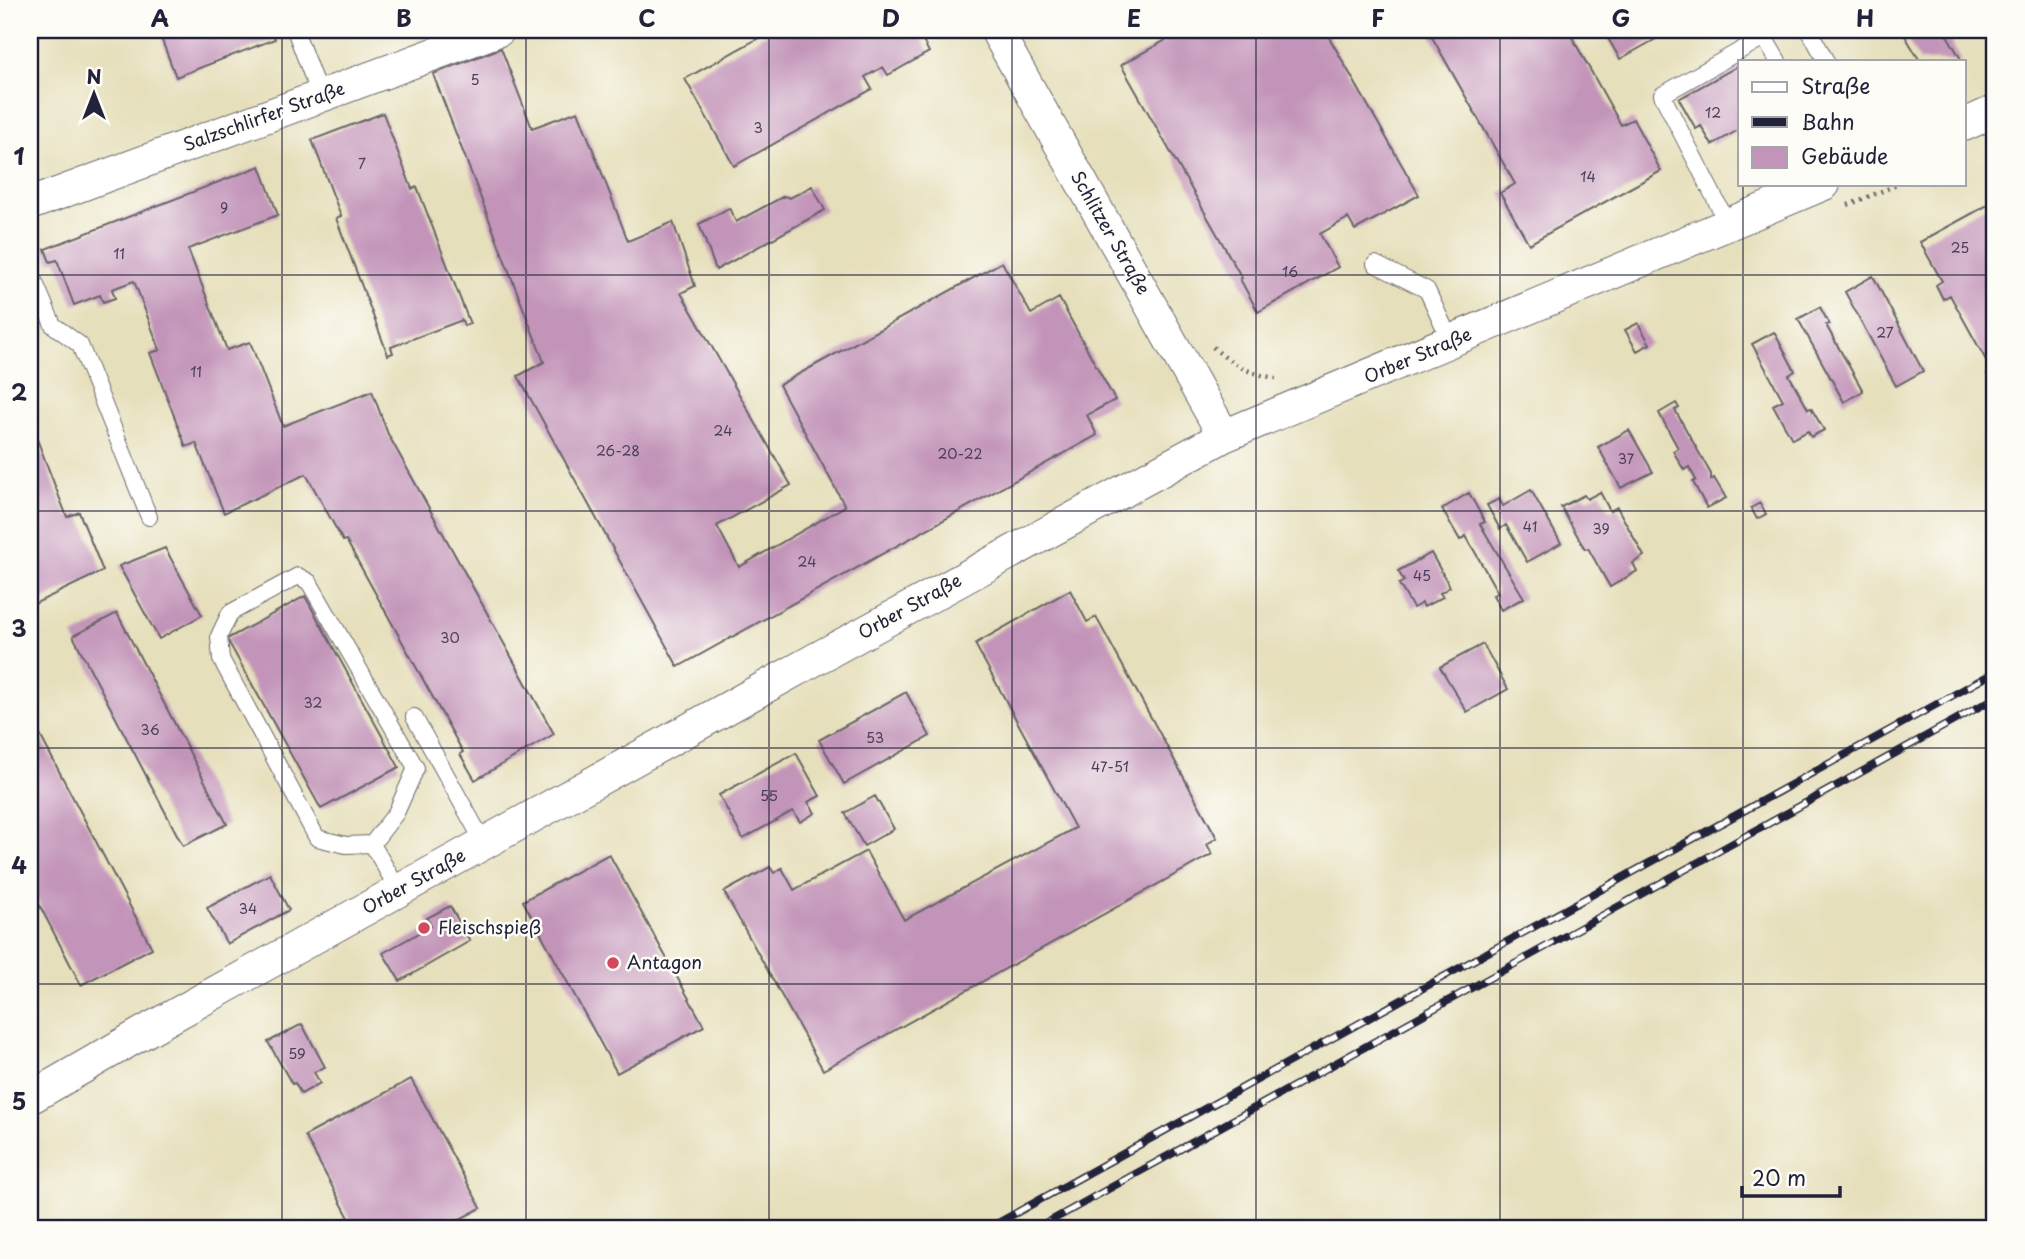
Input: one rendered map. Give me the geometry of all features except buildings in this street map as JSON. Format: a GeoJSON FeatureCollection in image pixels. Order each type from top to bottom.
{"type":"FeatureCollection","features":[{"type":"Feature","properties":{"kind":"street","name":"Schlitzer Straße"},"geometry":{"type":"LineString","coordinates":[[996,30],[1224,436]]}},
{"type":"Feature","properties":{"kind":"street","name":"Salzschlirfer Straße"},"geometry":{"type":"LineString","coordinates":[[30,204],[486,32]]}},
{"type":"Feature","properties":{"kind":"street"},"geometry":{"type":"LineString","coordinates":[[1966,124],[1995,111]]}},
{"type":"Feature","properties":{"kind":"street","name":"Orber Straße"},"geometry":{"type":"LineString","coordinates":[[30,1098],[814,660],[1224,436],[1819,186]]}},
{"type":"Feature","properties":{"kind":"lane"},"geometry":{"type":"LineString","coordinates":[[295,30],[320,96]]}},
{"type":"Feature","properties":{"kind":"lane"},"geometry":{"type":"LineString","coordinates":[[1809,30],[1825,60]]}},
{"type":"Feature","properties":{"kind":"lane"},"geometry":{"type":"LineString","coordinates":[[1728,224],[1662,95],[1764,37],[1777,60]]}},
{"type":"Feature","properties":{"kind":"lane"},"geometry":{"type":"LineString","coordinates":[[1375,264],[1427,290],[1451,342]]}},
{"type":"Feature","properties":{"kind":"lane"},"geometry":{"type":"LineString","coordinates":[[30,271],[53,325],[80,345],[149,517]]}},
{"type":"Feature","properties":{"kind":"lane"},"geometry":{"type":"LineString","coordinates":[[298,576],[309,582],[416,768],[396,813],[372,844],[346,845],[317,838],[221,659],[219,636],[230,613],[298,576]]}},
{"type":"Feature","properties":{"kind":"lane"},"geometry":{"type":"LineString","coordinates":[[414,717],[484,843]]}},
{"type":"Feature","properties":{"kind":"lane"},"geometry":{"type":"LineString","coordinates":[[372,844],[399,891]]}},
{"type":"Feature","properties":{"kind":"railway"},"geometry":{"type":"LineString","coordinates":[[987,1229],[1995,672]]}},
{"type":"Feature","properties":{"kind":"railway"},"geometry":{"type":"LineString","coordinates":[[1036,1229],[1995,698]]}},
{"type":"Feature","properties":{"kind":"place","name":"Fleischspieß"},"geometry":{"type":"Point","coordinates":[424,928]}},
{"type":"Feature","properties":{"kind":"place","name":"Antagon"},"geometry":{"type":"Point","coordinates":[613,963]}}]}
